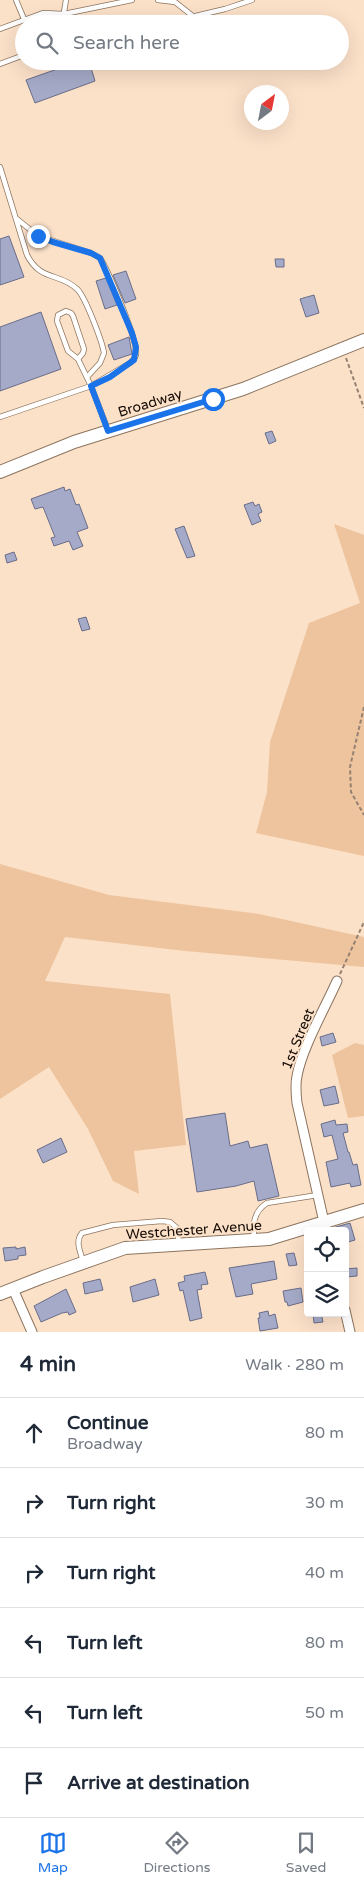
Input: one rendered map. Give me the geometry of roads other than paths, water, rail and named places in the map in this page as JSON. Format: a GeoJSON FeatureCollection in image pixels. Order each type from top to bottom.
{"type":"FeatureCollection","features":[{"type":"Feature","properties":{"kind":"street","name":"Broadway"},"geometry":{"type":"LineString","coordinates":[[0,472],[74,442],[243,389],[364,340]]}},
{"type":"Feature","properties":{"kind":"street","name":"1st Street"},"geometry":{"type":"LineString","coordinates":[[325,1227],[297,1104],[297,1076],[309,1042],[337,981]]}},
{"type":"Feature","properties":{"kind":"street","name":"Westchester Avenue"},"geometry":{"type":"LineString","coordinates":[[325,1227],[364,1210]]}},
{"type":"Feature","properties":{"kind":"street","name":"Westchester Avenue"},"geometry":{"type":"LineString","coordinates":[[0,1294],[125,1248],[254,1241],[304,1232]]}},
{"type":"Feature","properties":{"kind":"street"},"geometry":{"type":"LineString","coordinates":[[13,1290],[32,1332]]}},
{"type":"Feature","properties":{"kind":"street"},"geometry":{"type":"LineString","coordinates":[[347,1317],[350,1332]]}},
{"type":"Feature","properties":{"kind":"lane"},"geometry":{"type":"LineString","coordinates":[[16,0],[22,15]]}},
{"type":"Feature","properties":{"kind":"lane"},"geometry":{"type":"LineString","coordinates":[[64,14],[66,0]]}},
{"type":"Feature","properties":{"kind":"lane"},"geometry":{"type":"LineString","coordinates":[[37,15],[43,13],[64,14],[132,0]]}},
{"type":"Feature","properties":{"kind":"lane"},"geometry":{"type":"LineString","coordinates":[[158,0],[175,2],[191,15]]}},
{"type":"Feature","properties":{"kind":"lane"},"geometry":{"type":"LineString","coordinates":[[229,0],[234,6]]}},
{"type":"Feature","properties":{"kind":"lane"},"geometry":{"type":"LineString","coordinates":[[201,15],[252,0]]}},
{"type":"Feature","properties":{"kind":"lane"},"geometry":{"type":"LineString","coordinates":[[0,29],[15,23]]}},
{"type":"Feature","properties":{"kind":"lane"},"geometry":{"type":"LineString","coordinates":[[0,64],[15,58]]}},
{"type":"Feature","properties":{"kind":"lane"},"geometry":{"type":"LineString","coordinates":[[0,168],[27,255],[34,267],[75,287],[81,293],[86,305],[104,353],[100,364],[87,377]]}},
{"type":"Feature","properties":{"kind":"lane"},"geometry":{"type":"LineString","coordinates":[[0,417],[91,386],[134,360],[136,352],[132,333],[104,263],[100,258],[91,253],[38,236],[17,219]]}},
{"type":"Feature","properties":{"kind":"lane"},"geometry":{"type":"LineString","coordinates":[[78,359],[84,349],[73,316],[70,312],[66,311],[58,315],[57,321],[68,351],[78,359],[87,377],[108,431]]}},
{"type":"Feature","properties":{"kind":"lane"},"geometry":{"type":"LineString","coordinates":[[254,1241],[253,1222],[260,1208],[267,1203],[318,1195]]}},
{"type":"Feature","properties":{"kind":"lane"},"geometry":{"type":"LineString","coordinates":[[83,1264],[78,1238],[82,1233],[113,1225],[170,1222],[178,1230],[179,1246]]}}]}
